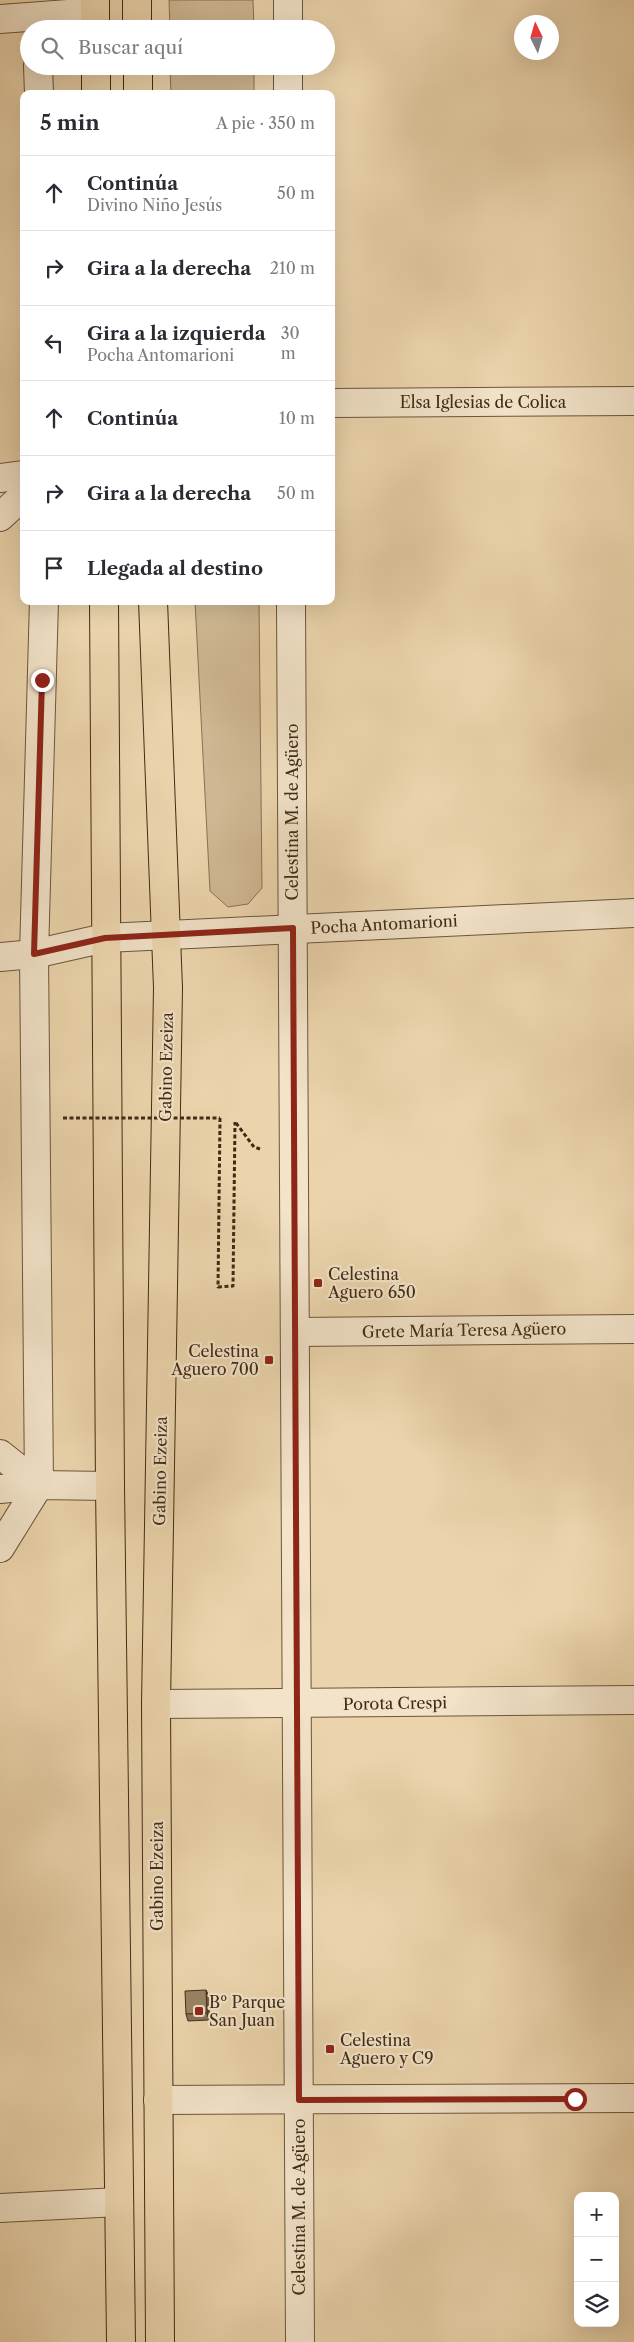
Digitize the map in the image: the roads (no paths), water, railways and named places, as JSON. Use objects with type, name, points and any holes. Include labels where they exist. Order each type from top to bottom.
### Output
[{"type":"main road","points":[[137,0],[137,20]]},
{"type":"main road","points":[[96,75],[96,90]]},
{"type":"main road","points":[[138,75],[138,90]]},
{"type":"main road","points":[[104,605],[110,1486],[119,2019],[121,2342]]},
{"type":"main road","name":"Gabino Ezeiza","points":[[152,605],[167,936],[156,1704],[160,2342]]},
{"type":"street","points":[[288,0],[288,20]]},
{"type":"street","points":[[0,19],[37,15],[95,14]]},
{"type":"street","points":[[38,75],[39,90]]},
{"type":"street","points":[[288,75],[288,90]]},
{"type":"street","name":"Elsa Iglesias de Colica","points":[[335,402],[634,401]]},
{"type":"street","points":[[0,478],[20,476]]},
{"type":"street","points":[[0,517],[20,499]]},
{"type":"street","points":[[0,1548],[39,1485],[34,954],[44,605]]},
{"type":"street","name":"Celestina M. de Agüero","points":[[291,605],[300,2342]]},
{"type":"street","name":"Pocha Antomarioni","points":[[0,957],[34,954],[105,938],[634,912]]},
{"type":"street","name":"Grete María Teresa Agüero","points":[[295,1332],[634,1328]]},
{"type":"street","points":[[0,1454],[39,1485]]},
{"type":"street","points":[[0,1489],[39,1485],[110,1486]]},
{"type":"street","name":"Porota Crespi","points":[[156,1704],[634,1700]]},
{"type":"street","points":[[158,2100],[634,2098]]},
{"type":"street","points":[[0,2208],[119,2202]]},
{"type":"place","name":"Celestina Aguero 650","points":[[318,1283]]},
{"type":"place","name":"Celestina Aguero 700","points":[[269,1360]]},
{"type":"place","name":"Bº Parque San Juan","points":[[199,2011]]},
{"type":"place","name":"Celestina Aguero y C9","points":[[330,2049]]}]
